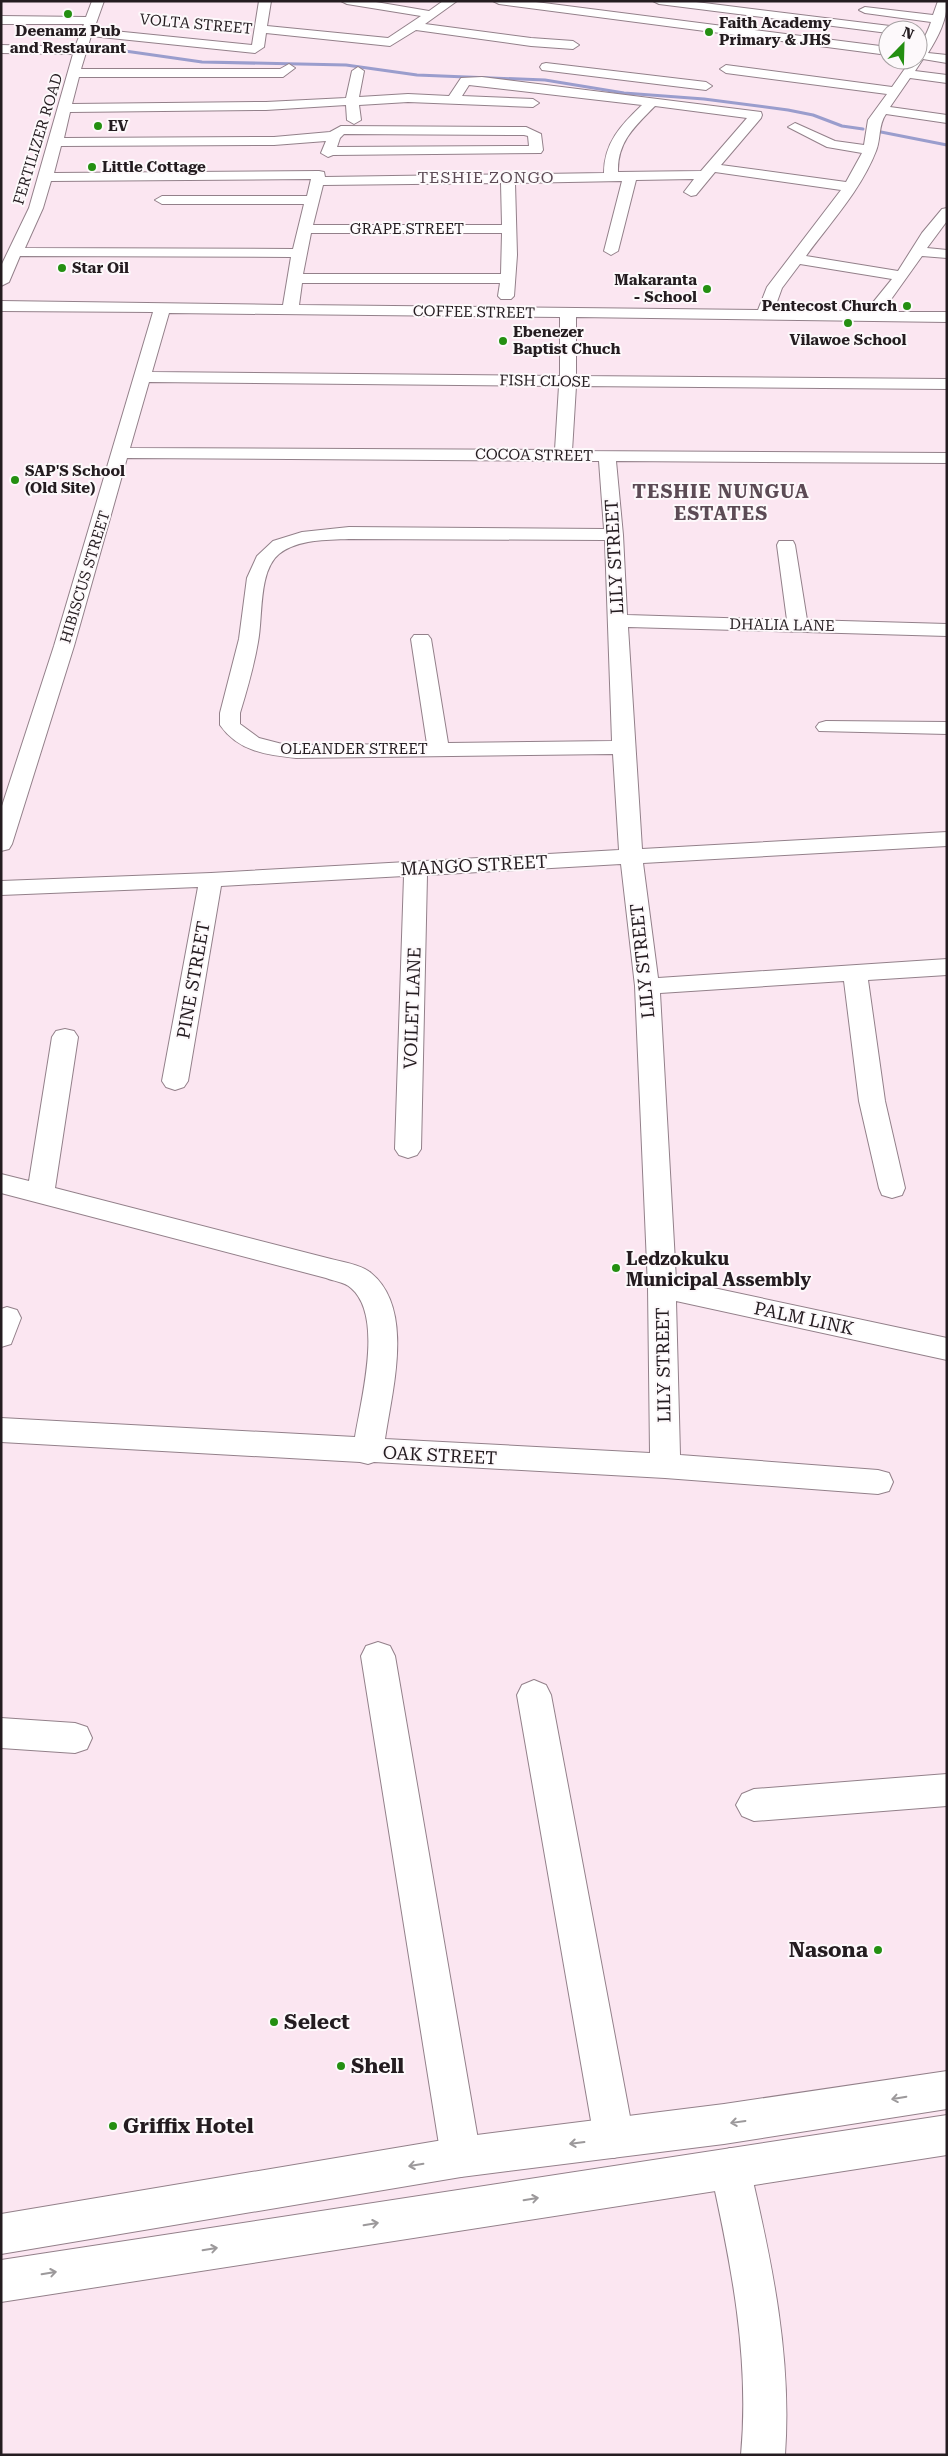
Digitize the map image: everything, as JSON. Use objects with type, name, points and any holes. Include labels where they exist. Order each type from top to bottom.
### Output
[{"type":"street","name":"FERTILIZER ROAD","points":[[1,282],[10,250],[36,208],[56,142],[78,101],[75,73],[80,51],[98,1]]},
{"type":"street","name":"VOLTA STREET","points":[[89,27],[258,48],[265,1]]},
{"type":"street","points":[[347,1],[429,14]]},
{"type":"street","points":[[261,28],[384,42],[392,41],[429,14],[451,1]]},
{"type":"street","points":[[499,1],[878,50]]},
{"type":"street","points":[[659,1],[878,28]]},
{"type":"street","points":[[744,1],[774,3]]},
{"type":"street","points":[[928,42],[933,35],[944,3]]},
{"type":"street","points":[[857,9],[938,19]]},
{"type":"street","points":[[594,26],[606,16]]},
{"type":"street","points":[[1,20],[89,27]]},
{"type":"street","points":[[415,26],[531,42],[577,41],[534,77]]},
{"type":"street","points":[[928,34],[947,37]]},
{"type":"street","points":[[748,46],[758,35]]},
{"type":"street","points":[[1,49],[80,51]]},
{"type":"street","points":[[453,100],[463,82],[469,81],[651,103],[705,87],[738,56]]},
{"type":"street","points":[[928,58],[947,59]]},
{"type":"street","points":[[546,67],[705,87],[895,91]]},
{"type":"street","points":[[75,73],[243,75],[283,73],[288,68]]},
{"type":"street","points":[[766,316],[769,298],[795,258],[850,187],[870,150],[874,123],[909,70]]},
{"type":"street","points":[[358,71],[352,102],[352,116],[358,130]]},
{"type":"street","points":[[94,73],[78,101],[266,106],[408,98],[533,103]]},
{"type":"street","points":[[906,74],[947,79]]},
{"type":"street","points":[[691,192],[756,115],[705,87]]},
{"type":"street","points":[[611,176],[611,160],[616,142],[622,132],[651,103]]},
{"type":"street","points":[[883,110],[947,119]]},
{"type":"street","points":[[795,127],[832,144],[870,150]]},
{"type":"street","points":[[290,310],[299,254],[318,178],[334,136],[341,130],[531,132],[534,134],[536,150],[329,151]]},
{"type":"street","points":[[56,142],[274,141],[334,136]]},
{"type":"street","points":[[46,177],[318,178],[430,181],[630,176],[708,171],[850,187]]},
{"type":"street","points":[[611,251],[617,221],[630,176]]},
{"type":"street","points":[[506,313],[510,254],[508,178]]},
{"type":"street","points":[[162,200],[312,200]]},
{"type":"street","points":[[870,317],[902,276],[947,212]]},
{"type":"street","name":"GRAPE STREET","points":[[305,229],[509,229]]},
{"type":"street","points":[[10,250],[299,254]]},
{"type":"street","points":[[918,251],[947,254]]},
{"type":"street","points":[[795,258],[902,276]]},
{"type":"street","points":[[296,278],[507,279]]},
{"type":"street","name":"COFFEE STREET","points":[[1,306],[947,317]]},
{"type":"street","name":"HIBISCUS STREET","points":[[1,844],[64,646],[122,453],[162,308]]},
{"type":"street","points":[[563,456],[568,381],[568,314]]},
{"type":"street","name":"FISH CLOSE","points":[[143,376],[947,384]]},
{"type":"street","name":"COCOA STREET","points":[[122,453],[947,458]]},
{"type":"street","name":"LILY STREET","points":[[607,456],[614,535],[622,747],[631,856],[647,986],[662,1287],[665,1466]]},
{"type":"street","name":"OLEANDER STREET","points":[[614,535],[349,533],[307,536],[283,544],[264,559],[256,581],[248,639],[230,714],[230,725],[242,739],[267,749],[296,752],[622,747]]},
{"type":"street","points":[[786,545],[798,625]]},
{"type":"street","name":"DHALIA LANE","points":[[618,621],[947,630]]},
{"type":"street","points":[[421,639],[438,749]]},
{"type":"street","points":[[826,727],[947,728]]},
{"type":"street","name":"MANGO STREET","points":[[1,888],[211,880],[947,839]]},
{"type":"street","name":"VOILET LANE","points":[[408,1149],[416,868]]},
{"type":"street","name":"PINE STREET","points":[[175,1081],[211,880]]},
{"type":"street","points":[[647,986],[947,967]]},
{"type":"street","points":[[855,973],[870,1088],[892,1188]]},
{"type":"street","points":[[41,1193],[65,1037]]},
{"type":"street","points":[[1,1183],[331,1269],[360,1279],[375,1296],[383,1322],[381,1366],[368,1452]]},
{"type":"street","name":"PALM LINK","points":[[662,1287],[947,1350]]},
{"type":"street","name":"OAK STREET","points":[[1,1430],[368,1452],[665,1466],[878,1482]]},
{"type":"street","points":[[378,1656],[461,2157]]},
{"type":"street","points":[[534,1695],[614,2138]]},
{"type":"street","points":[[1,1733],[75,1738]]},
{"type":"street","points":[[754,1805],[947,1790]]},
{"type":"street","points":[[1,2234],[461,2157],[864,2104],[947,2090]]},
{"type":"street","points":[[1,2281],[947,2135]]},
{"type":"street","points":[[730,2168],[743,2226],[765,2361],[766,2414],[763,2455]]},
{"type":"waterway","points":[[104,48],[202,62],[346,65],[417,75],[545,80],[624,93],[704,99],[788,110],[813,115],[842,126],[863,129]]},
{"type":"waterway","points":[[881,132],[947,145]]},
{"type":"place","name":"Deenamz Pub and Restaurant","points":[[68,14]]},
{"type":"place","name":"Faith Academy Primary & JHS","points":[[709,32]]},
{"type":"place","name":"EV","points":[[98,126]]},
{"type":"place","name":"Little Cottage","points":[[92,167]]},
{"type":"place","name":"Star Oil","points":[[62,268]]},
{"type":"place","name":"Makaranta - School","points":[[707,289]]},
{"type":"place","name":"Pentecost Church","points":[[907,306]]},
{"type":"place","name":"Vilawoe School","points":[[848,323]]},
{"type":"place","name":"Ebenezer Baptist Chuch","points":[[503,341]]},
{"type":"place","name":"SAP'S School (Old Site)","points":[[15,480]]},
{"type":"place","name":"Ledzokuku Municipal Assembly","points":[[616,1268]]},
{"type":"place","name":"Nasona","points":[[878,1950]]},
{"type":"place","name":"Select","points":[[274,2022]]},
{"type":"place","name":"Shell","points":[[341,2066]]},
{"type":"place","name":"Griffix Hotel","points":[[113,2126]]},
{"type":"district","name":"TESHIE ZONGO","points":[[486,177]]},
{"type":"district","name":"TESHIE NUNGUA ESTATES","points":[[721,502]]}]
